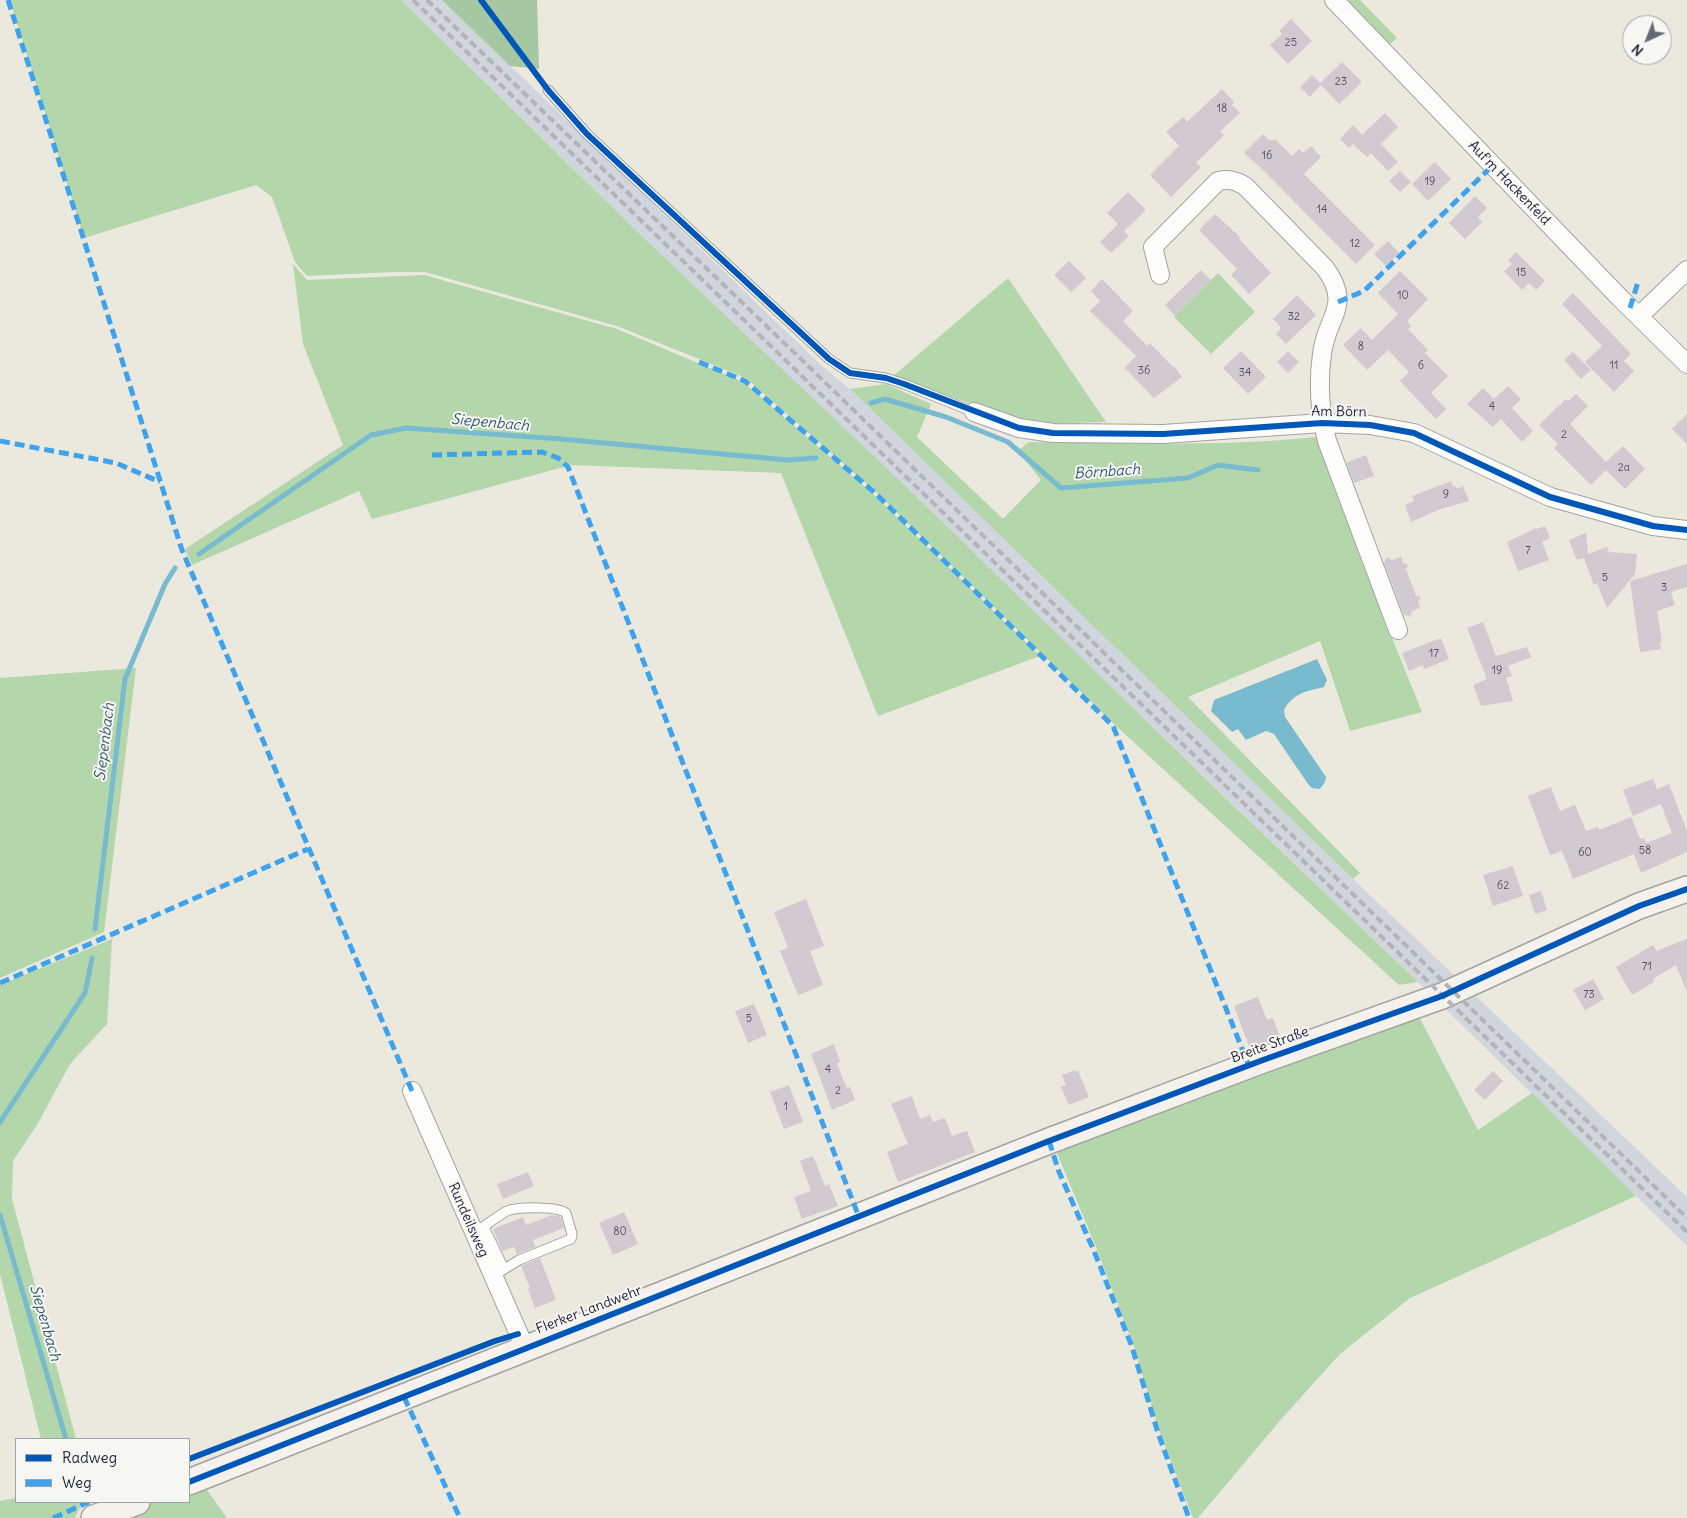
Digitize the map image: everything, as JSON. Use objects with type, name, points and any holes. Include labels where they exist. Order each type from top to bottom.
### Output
[{"type":"street","name":"Auf'm Hackenfeld","points":[[1334,0],[1518,192],[1687,364]]},
{"type":"street","name":"Am Börn","points":[[1160,275],[1153,247],[1218,181],[1226,179],[1235,180],[1245,186],[1326,268],[1334,279],[1338,290],[1338,302],[1322,350],[1320,372],[1322,423],[1327,441],[1398,630]]},
{"type":"street","points":[[1639,316],[1687,270]]},
{"type":"street","name":"Am Börn","points":[[974,412],[1019,428],[1053,433],[1163,434],[1322,423],[1370,425],[1414,433],[1550,497],[1653,526],[1687,530]]},
{"type":"street","name":"Breite Straße","points":[[859,1217],[1050,1141],[1248,1066],[1442,996],[1639,906],[1687,890]]},
{"type":"street","name":"Rundeilsweg","points":[[412,1091],[499,1273],[525,1348]]},
{"type":"street","name":"Flerker Landwehr","points":[[190,1482],[859,1217]]},
{"type":"street","points":[[94,1518],[134,1503]]},
{"type":"lane","points":[[548,90],[587,134],[829,359],[850,373],[886,378],[974,412]]},
{"type":"lane","points":[[479,1230],[509,1210],[543,1208],[566,1213],[572,1234],[571,1239],[519,1260],[499,1273]]},
{"type":"shaded area","points":[[401,0],[442,0],[821,365],[850,389],[1353,879],[1687,1197],[1687,1246],[1418,982],[630,225]]},
{"type":"green space","points":[[10,0],[401,0],[630,225],[902,483],[1418,982],[1399,985],[1115,725],[876,492],[746,378],[617,326],[425,272],[307,276],[295,262],[272,197],[256,185],[84,238]]},
{"type":"green space","points":[[442,0],[537,0],[539,69],[510,66]]},
{"type":"green space","points":[[1338,0],[1360,0],[1397,38],[1384,49]]},
{"type":"green space","points":[[293,264],[307,280],[425,275],[617,329],[743,382],[872,493],[1040,656],[878,716],[781,473],[571,465],[372,519],[359,491],[192,565],[185,549],[343,445],[303,344]]},
{"type":"green space","points":[[1218,273],[1255,312],[1211,354],[1174,317]]},
{"type":"green space","points":[[1008,278],[1106,422],[1032,424],[892,377]]},
{"type":"green space","points":[[886,384],[931,404],[917,437],[1003,519],[1041,480],[1018,451],[1029,442],[1208,443],[1316,437],[1377,601],[1422,712],[1350,731],[1320,641],[1188,697],[1360,873],[1353,879],[850,389]]},
{"type":"green space","points":[[136,668],[104,932],[0,978],[0,678]]},
{"type":"green space","points":[[112,939],[107,1024],[70,1064],[37,1125],[13,1161],[12,1199],[76,1438],[41,1438],[0,1274],[0,985]]},
{"type":"green space","points":[[1416,1011],[1478,1130],[1532,1093],[1636,1196],[1410,1298],[1340,1354],[1284,1416],[1198,1518],[1193,1518],[1160,1433],[1134,1347],[1098,1252],[1054,1146]]},
{"type":"green space","points":[[200,1480],[227,1518],[108,1518],[144,1503],[190,1503],[190,1485]]},
{"type":"green space","points":[[15,1498],[15,1503],[82,1503],[75,1518],[0,1518],[0,1501]]},
{"type":"water","points":[[1317,659],[1327,680],[1324,687],[1296,696],[1284,710],[1285,717],[1326,777],[1320,789],[1312,788],[1308,784],[1274,734],[1266,731],[1246,740],[1238,729],[1232,732],[1211,711],[1214,700]]},
{"type":"building","points":[[1291,19],[1312,41],[1288,64],[1270,45],[1282,34],[1279,31]]},
{"type":"building","points":[[1342,62],[1362,82],[1339,104],[1321,85],[1310,97],[1300,87],[1312,75],[1320,83]]},
{"type":"building","points":[[1222,89],[1234,102],[1232,105],[1240,113],[1220,131],[1224,135],[1196,163],[1201,167],[1171,197],[1150,175],[1179,146],[1166,132],[1183,117],[1187,122]]},
{"type":"building","points":[[1385,113],[1398,127],[1381,144],[1398,162],[1388,171],[1371,153],[1367,157],[1353,144],[1349,148],[1340,139],[1353,125],[1362,135]]},
{"type":"building","points":[[1263,134],[1269,140],[1276,140],[1292,156],[1299,149],[1303,153],[1311,146],[1321,157],[1304,174],[1375,245],[1356,264],[1244,153]]},
{"type":"building","points":[[1435,162],[1451,179],[1428,201],[1412,184]]},
{"type":"building","points":[[1400,171],[1411,182],[1400,192],[1389,181]]},
{"type":"building","points":[[1128,192],[1146,210],[1124,231],[1129,236],[1111,253],[1100,242],[1118,224],[1107,213]]},
{"type":"building","points":[[1475,196],[1487,208],[1478,217],[1482,222],[1465,239],[1449,223]]},
{"type":"building","points":[[1215,214],[1240,237],[1239,239],[1271,273],[1249,294],[1231,275],[1237,269],[1199,230]]},
{"type":"building","points":[[1388,241],[1399,253],[1386,266],[1374,254]]},
{"type":"building","points":[[1516,252],[1545,281],[1536,290],[1529,283],[1522,290],[1504,271],[1512,264],[1508,261]]},
{"type":"building","points":[[1069,261],[1086,278],[1071,292],[1054,275]]},
{"type":"building","points":[[1201,270],[1211,280],[1175,316],[1165,305]]},
{"type":"building","points":[[1400,271],[1428,299],[1407,321],[1411,326],[1408,329],[1428,350],[1425,353],[1448,376],[1431,393],[1446,409],[1436,419],[1400,381],[1409,372],[1388,350],[1367,370],[1343,345],[1361,328],[1372,340],[1398,314],[1378,293]]},
{"type":"building","points":[[1102,279],[1133,311],[1123,321],[1147,346],[1150,343],[1174,366],[1182,377],[1154,398],[1125,368],[1136,356],[1090,311],[1100,301],[1091,291]]},
{"type":"building","points":[[1573,293],[1631,354],[1624,361],[1634,371],[1614,392],[1585,362],[1602,346],[1562,304]]},
{"type":"building","points":[[1297,295],[1316,315],[1286,344],[1276,334],[1281,328],[1273,319]]},
{"type":"building","points":[[1241,351],[1266,377],[1248,394],[1223,368]]},
{"type":"building","points":[[1288,351],[1299,362],[1288,373],[1277,362]]},
{"type":"building","points":[[1573,352],[1591,370],[1581,379],[1564,360]]},
{"type":"building","points":[[1508,386],[1521,399],[1512,408],[1533,431],[1522,442],[1501,419],[1493,427],[1467,404],[1483,388],[1494,399]]},
{"type":"building","points":[[1576,394],[1588,406],[1570,424],[1606,462],[1623,446],[1645,469],[1625,489],[1606,470],[1591,485],[1554,448],[1558,444],[1539,425],[1566,399],[1568,401]]},
{"type":"building","points":[[1687,414],[1687,444],[1672,429]]},
{"type":"building","points":[[1366,455],[1374,476],[1354,483],[1346,463]]},
{"type":"building","points":[[1451,481],[1457,489],[1463,486],[1469,501],[1441,509],[1411,522],[1405,505],[1414,501],[1412,496]]},
{"type":"building","points":[[1545,526],[1550,538],[1542,542],[1549,560],[1518,571],[1507,542],[1536,528]]},
{"type":"building","points":[[1586,533],[1588,554],[1607,547],[1609,552],[1637,554],[1635,574],[1607,608],[1597,583],[1594,585],[1584,558],[1577,560],[1569,540]]},
{"type":"building","points":[[1387,557],[1392,560],[1401,557],[1403,563],[1408,565],[1406,569],[1416,596],[1421,597],[1418,602],[1420,608],[1412,611],[1410,617],[1403,614],[1384,563]]},
{"type":"building","points":[[1687,564],[1687,587],[1671,592],[1675,605],[1657,611],[1662,642],[1660,642],[1661,649],[1640,652],[1630,581]]},
{"type":"building","points":[[1483,622],[1496,656],[1527,647],[1531,657],[1508,666],[1512,676],[1506,678],[1513,701],[1481,706],[1473,685],[1487,679],[1467,628]]},
{"type":"building","points":[[1441,638],[1449,659],[1424,669],[1423,665],[1409,671],[1402,653]]},
{"type":"building","points":[[1653,779],[1657,789],[1669,784],[1687,831],[1687,852],[1641,873],[1634,854],[1573,879],[1562,851],[1550,855],[1528,796],[1551,787],[1560,811],[1575,805],[1586,831],[1598,827],[1599,830],[1631,817],[1640,839],[1644,838],[1646,843],[1672,833],[1661,804],[1633,816],[1623,790]]},
{"type":"building","points":[[1513,866],[1523,896],[1493,906],[1483,875]]},
{"type":"building","points":[[1541,891],[1547,910],[1535,914],[1529,895]]},
{"type":"building","points":[[806,899],[824,946],[810,951],[823,985],[798,995],[780,951],[788,948],[774,912]]},
{"type":"building","points":[[1687,939],[1687,992],[1676,965],[1653,979],[1654,982],[1632,995],[1616,967],[1653,945],[1656,951]]},
{"type":"building","points":[[1593,979],[1604,999],[1585,1010],[1573,990]]},
{"type":"building","points":[[1258,997],[1267,1020],[1273,1018],[1280,1037],[1250,1049],[1234,1006]]},
{"type":"building","points":[[754,1004],[767,1035],[748,1043],[735,1011]]},
{"type":"building","points":[[834,1044],[840,1062],[837,1063],[842,1077],[847,1088],[850,1087],[855,1100],[832,1110],[811,1054]]},
{"type":"building","points":[[1075,1070],[1075,1072],[1078,1071],[1089,1097],[1069,1105],[1061,1087],[1066,1085],[1062,1075]]},
{"type":"building","points":[[1493,1071],[1503,1081],[1485,1100],[1474,1090]]},
{"type":"building","points":[[789,1085],[803,1122],[784,1129],[770,1092]]},
{"type":"building","points":[[912,1096],[920,1119],[930,1115],[933,1122],[945,1118],[952,1136],[967,1131],[975,1152],[898,1182],[887,1152],[908,1144],[891,1104]]},
{"type":"building","points":[[813,1156],[825,1186],[829,1184],[838,1206],[802,1219],[794,1197],[811,1191],[800,1161]]},
{"type":"building","points":[[528,1172],[534,1186],[503,1199],[497,1184]]},
{"type":"building","points":[[624,1212],[638,1244],[613,1255],[599,1223]]},
{"type":"building","points":[[552,1215],[561,1217],[564,1228],[533,1240],[535,1247],[517,1254],[514,1247],[502,1251],[493,1229],[523,1217],[526,1225]]},
{"type":"building","points":[[540,1258],[556,1300],[535,1308],[528,1289],[530,1288],[521,1266]]},
{"type":"waterway","name":"Börnbach","points":[[871,403],[885,399],[946,417],[1008,442],[1061,488],[1188,478],[1218,465],[1258,470]]},
{"type":"waterway","name":"Siepenbach","points":[[199,554],[371,435],[406,428],[561,439],[787,460],[816,458]]},
{"type":"waterway","name":"Siepenbach","points":[[95,929],[125,679],[165,584],[175,568]]},
{"type":"waterway","name":"Siepenbach","points":[[0,1122],[85,993],[92,958]]},
{"type":"waterway","name":"Siepenbach","points":[[0,1215],[66,1438]]},
{"type":"railway","points":[[413,0],[1687,1232]]},
{"type":"railway","points":[[427,0],[804,362],[1687,1218]]},
{"type":"marked path","points":[[8,0],[182,550],[412,1091]]},
{"type":"marked path","points":[[1338,302],[1364,291],[1492,166]]},
{"type":"marked path","points":[[1630,308],[1638,282]]},
{"type":"marked path","points":[[699,362],[745,381],[875,493],[1113,726],[1249,1066]]},
{"type":"marked path","points":[[0,441],[116,463],[160,482]]},
{"type":"marked path","points":[[432,455],[542,452],[558,458],[568,467],[859,1217]]},
{"type":"marked path","points":[[0,983],[308,849]]},
{"type":"marked path","points":[[1049,1141],[1059,1172],[1094,1251],[1132,1347],[1158,1433],[1189,1518]]},
{"type":"marked path","points":[[404,1397],[460,1518]]},
{"type":"marked path","points":[[53,1518],[87,1503]]},
{"type":"cycle path","points":[[481,0],[548,90],[587,134],[829,359],[850,373],[886,378],[1019,428],[1053,433],[1163,434],[1322,423],[1370,425],[1414,433],[1550,497],[1653,526],[1687,530]]},
{"type":"cycle path","points":[[190,1482],[1049,1141],[1263,1060],[1442,996],[1639,906],[1687,889]]},
{"type":"cycle path","points":[[190,1459],[495,1341],[518,1334]]}]
